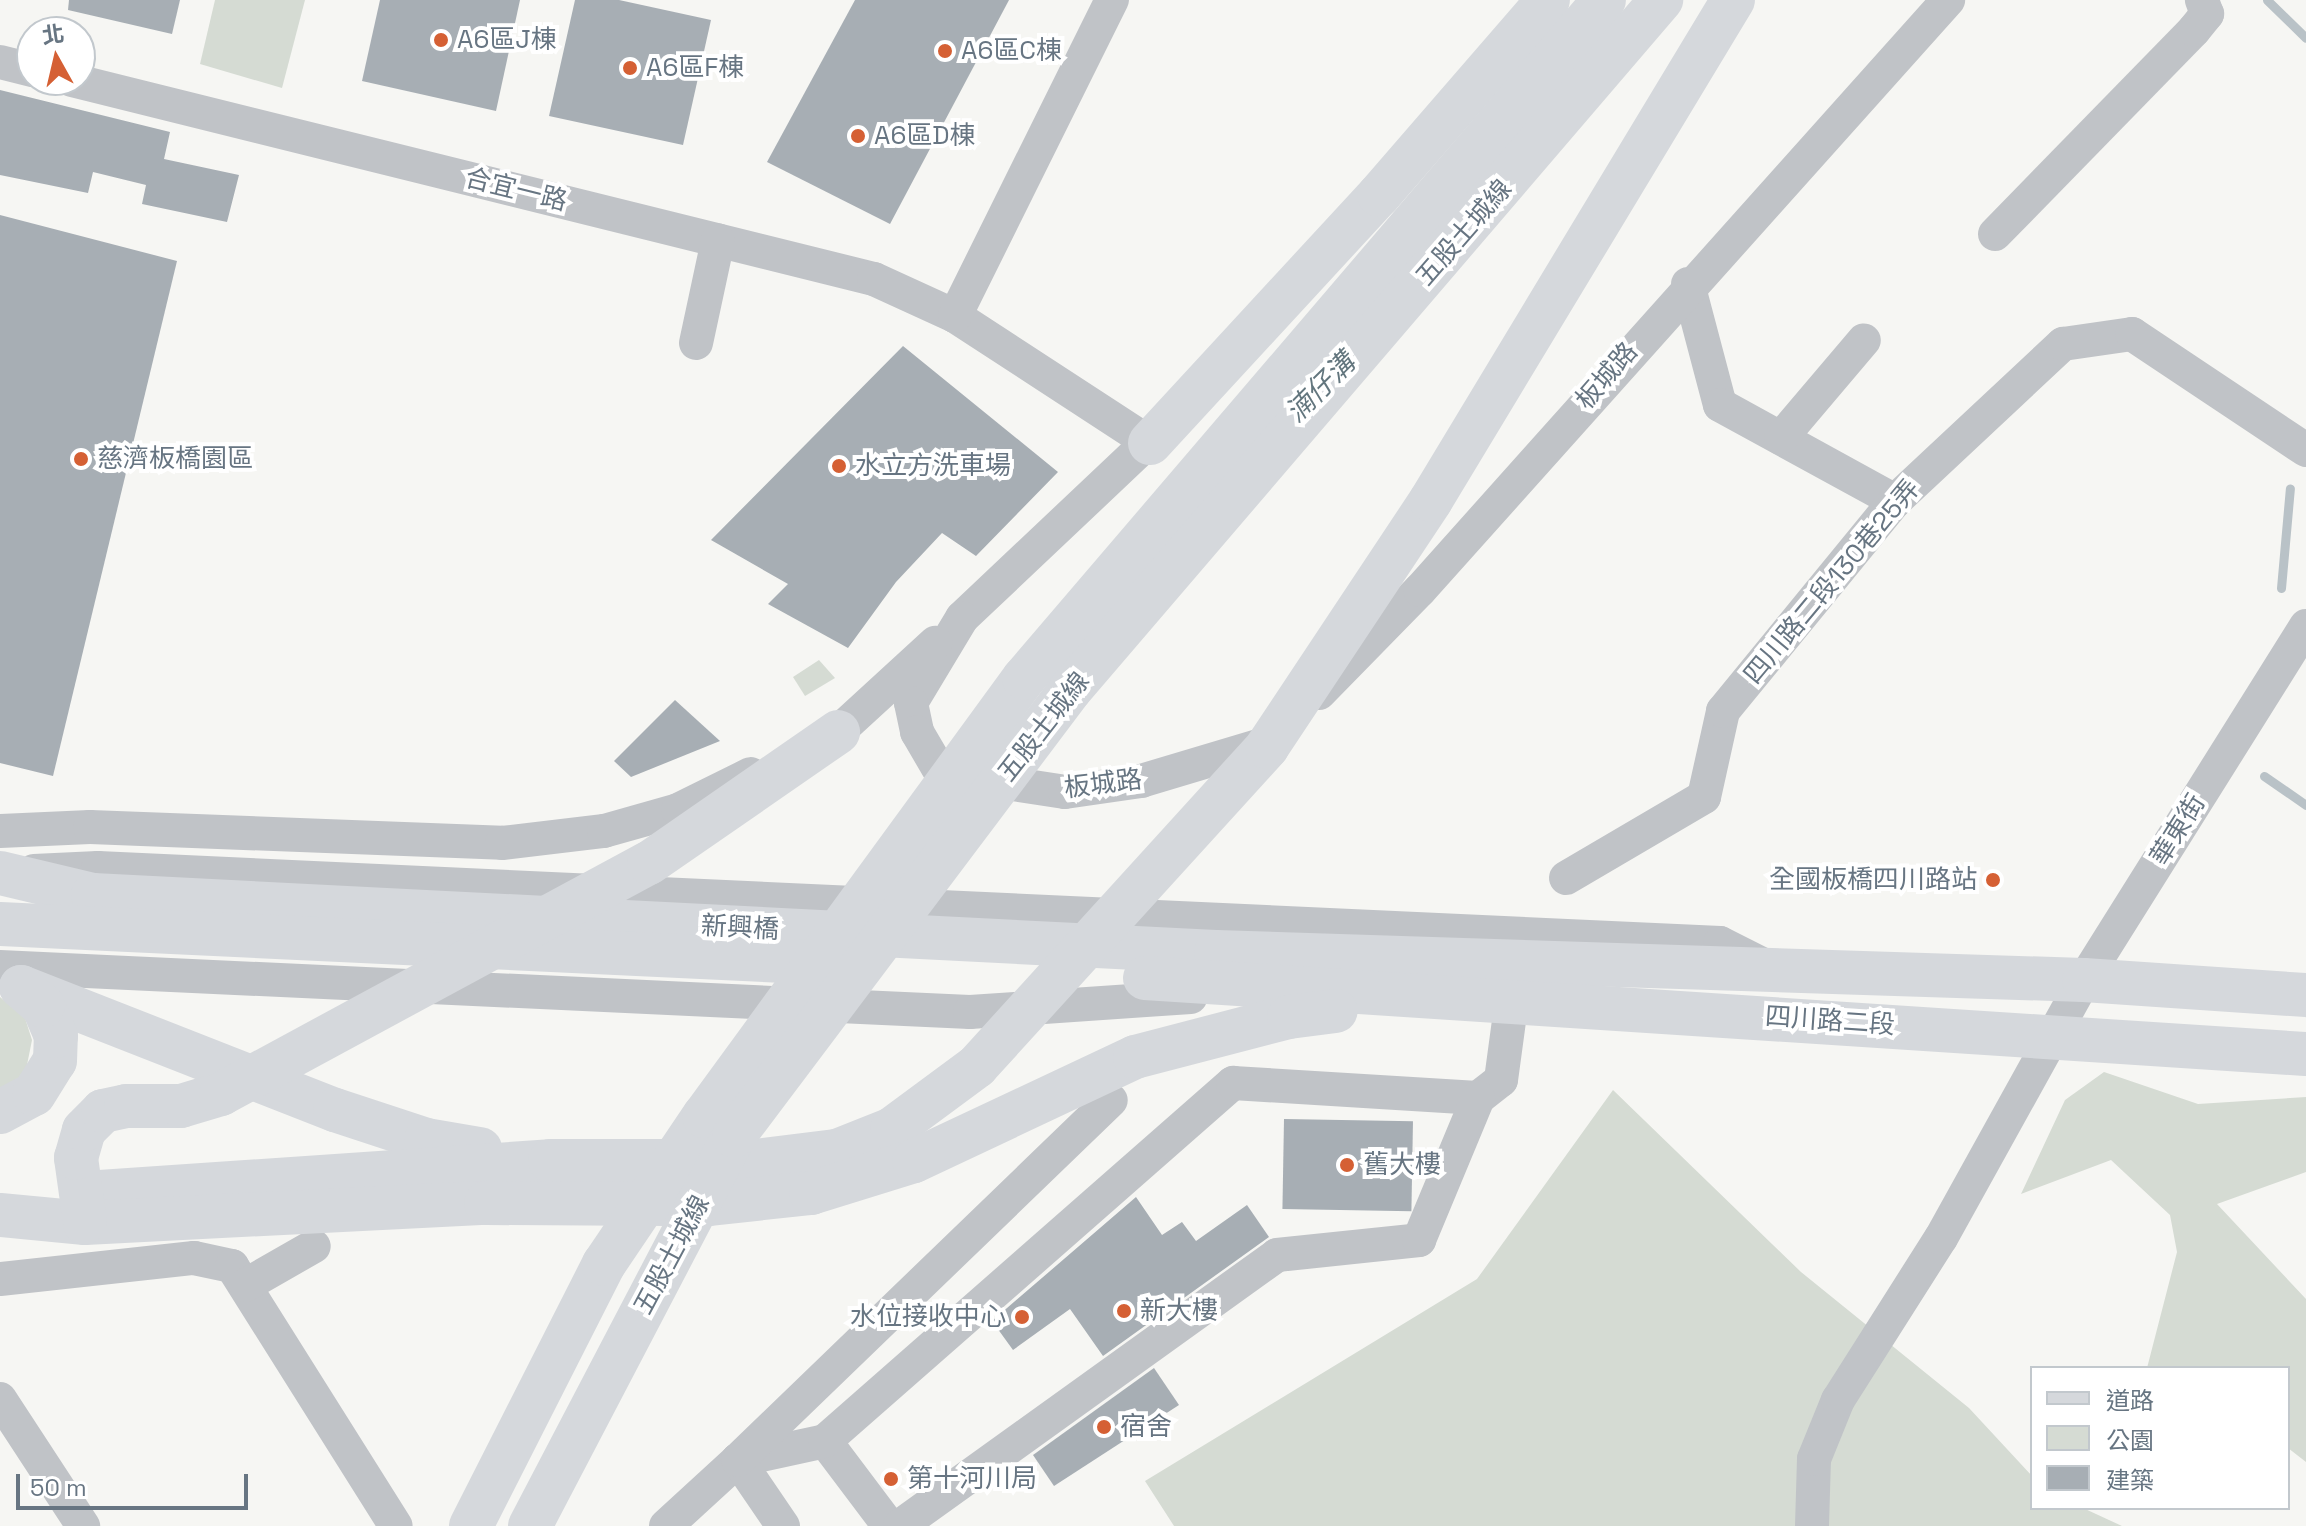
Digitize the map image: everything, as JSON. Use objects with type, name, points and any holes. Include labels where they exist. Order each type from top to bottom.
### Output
[{"type":"main road","points":[[1150,443],[1379,195],[1548,0]]},
{"type":"main road","name":"五股土城線","points":[[471,1526],[604,1264],[704,1116],[1024,678],[1604,0]]},
{"type":"main road","name":"五股土城線","points":[[530,1526],[734,1136],[1070,690],[1661,0]]},
{"type":"main road","points":[[0,1215],[550,1161],[755,1161],[837,1151],[892,1129],[977,1066],[1267,747],[1431,500],[1733,0]]},
{"type":"main road","points":[[83,1208],[80,1144],[84,1130],[103,1111],[126,1106],[181,1106],[221,1094],[649,863],[838,732]]},
{"type":"main road","name":"新興橋","points":[[0,873],[96,882],[1216,952],[1387,956]]},
{"type":"main road","name":"新興橋","points":[[0,924],[1167,979],[1354,995]]},
{"type":"main road","name":"四川路二段","points":[[1387,956],[1510,951],[1773,970],[2084,980],[2306,995]]},
{"type":"main road","name":"四川路二段","points":[[1354,995],[1434,998],[1510,951],[2051,1035],[2306,1054]]},
{"type":"main road","points":[[7,978],[232,1070],[426,1140],[550,1161]]},
{"type":"main road","points":[[0,1112],[34,1094],[55,1061],[56,1036],[43,1006],[7,978]]},
{"type":"main road","points":[[0,1201],[83,1208],[486,1203],[708,1204],[811,1193],[914,1161],[1135,1057],[1289,1017],[1434,998]]},
{"type":"street","points":[[955,316],[1112,0]]},
{"type":"street","name":"板城路","points":[[1529,0],[1311,262],[1150,443],[962,618],[911,703],[917,732],[941,773],[1065,792],[1141,781],[1267,747],[1420,590],[1688,284],[1948,0]]},
{"type":"street","points":[[1995,234],[2194,30],[2207,14],[2202,0]]},
{"type":"street","name":"合宜一路","points":[[96,86],[874,279],[955,316],[1150,443]]},
{"type":"street","points":[[696,343],[718,240]]},
{"type":"street","points":[[1688,284],[1720,405],[1895,501]]},
{"type":"street","name":"四川路二段130巷25弄","points":[[1566,878],[1704,797],[1723,711],[1895,501],[2063,344],[2132,334],[2306,450]]},
{"type":"street","points":[[1781,438],[1864,340]]},
{"type":"street","points":[[0,831],[90,827],[502,843],[590,833],[678,810],[838,732],[962,618]]},
{"type":"street","name":"華東街","points":[[1812,1526],[1814,1459],[1838,1400],[1941,1238],[2084,980],[2295,669],[2306,626]]},
{"type":"street","points":[[96,882],[1510,951],[1501,1080],[1478,1098],[1419,1240],[1277,1255],[900,1526]]},
{"type":"street","points":[[7,978],[970,1012],[1291,990]]},
{"type":"street","points":[[738,1460],[825,1441],[1233,1083],[1478,1098]]},
{"type":"street","points":[[666,1526],[1111,1100]]},
{"type":"street","points":[[246,1285],[314,1246]]},
{"type":"street","points":[[0,1279],[194,1258],[232,1266],[396,1526]]},
{"type":"street","points":[[0,1399],[83,1526]]},
{"type":"street","points":[[825,1441],[889,1526]]},
{"type":"street","points":[[738,1460],[783,1526]]},
{"type":"green space","points":[[215,0],[305,0],[282,88],[200,64]]},
{"type":"green space","points":[[819,660],[835,678],[805,696],[793,677]]},
{"type":"green space","points":[[0,997],[25,1018],[32,1040],[27,1065],[18,1079],[0,1089]]},
{"type":"green space","points":[[2104,1072],[2198,1104],[2306,1097],[2306,1172],[2217,1204],[2306,1299],[2306,1462],[2290,1450],[2290,1366],[2148,1366],[2177,1252],[2170,1215],[2111,1160],[2021,1194],[2065,1100]]},
{"type":"green space","points":[[1613,1090],[1801,1272],[1969,1408],[2030,1474],[2030,1510],[2087,1510],[2122,1526],[1174,1526],[1145,1481],[1477,1279]]},
{"type":"building","points":[[69,0],[180,0],[172,34],[68,10]]},
{"type":"building","name":"A6區J棟","points":[[380,0],[520,0],[496,111],[362,81]]},
{"type":"building","name":"A6區F棟","points":[[575,0],[619,0],[711,20],[683,145],[549,116]]},
{"type":"building","points":[[855,0],[1009,0],[890,224],[767,162]]},
{"type":"building","points":[[0,90],[170,132],[164,159],[239,175],[227,222],[142,204],[146,185],[93,172],[88,193],[0,175]]},
{"type":"building","points":[[0,215],[177,261],[53,776],[0,763]]},
{"type":"building","points":[[903,346],[1058,472],[976,556],[942,533],[896,582],[848,648],[768,604],[788,584],[711,540]]},
{"type":"building","points":[[675,700],[720,741],[631,777],[614,761]]},
{"type":"building","name":"舊大樓","points":[[1284,1119],[1413,1121],[1411,1211],[1282,1209]]},
{"type":"building","name":"新大樓","points":[[1136,1197],[1162,1235],[1182,1222],[1196,1241],[1247,1205],[1269,1237],[1103,1356],[1070,1309],[1013,1350],[992,1321]]},
{"type":"building","name":"宿舍","points":[[1154,1368],[1179,1405],[1054,1486],[1033,1455]]},
{"type":"waterway","points":[[2267,0],[2306,38]]},
{"type":"waterway","points":[[2281,588],[2290,488]]},
{"type":"waterway","points":[[2264,776],[2306,805]]},
{"type":"place","name":"A6區J棟","points":[[441,40]]},
{"type":"place","name":"A6區C棟","points":[[945,51]]},
{"type":"place","name":"A6區F棟","points":[[630,68]]},
{"type":"place","name":"A6區D棟","points":[[858,136]]},
{"type":"place","name":"慈濟板橋園區","points":[[81,459]]},
{"type":"place","name":"水立方洗車場","points":[[839,466]]},
{"type":"place","name":"全國板橋四川路站","points":[[1993,880]]},
{"type":"place","name":"舊大樓","points":[[1347,1165]]},
{"type":"place","name":"新大樓","points":[[1124,1311]]},
{"type":"place","name":"水位接收中心","points":[[1022,1317]]},
{"type":"place","name":"宿舍","points":[[1104,1427]]},
{"type":"place","name":"第十河川局","points":[[891,1479]]},
{"type":"water label","name":"湳仔溝","points":[[1320,387]]}]
